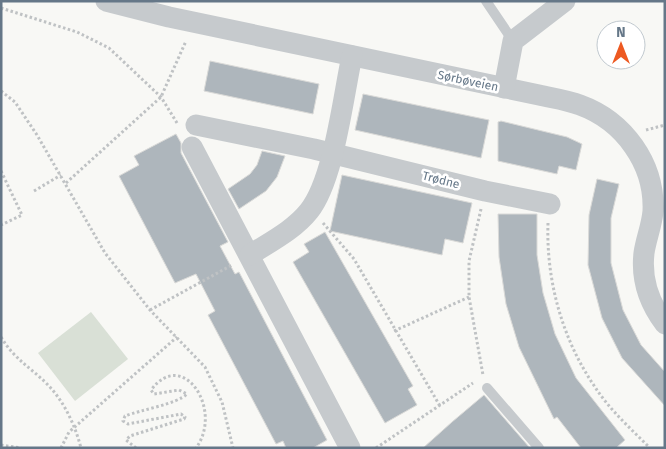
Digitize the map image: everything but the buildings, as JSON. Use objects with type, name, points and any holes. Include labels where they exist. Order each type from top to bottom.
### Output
[{"type":"street","name":"Sørbøveien","points":[[106,1],[168,17],[580,105],[604,117],[626,136],[640,155],[650,177],[653,213],[644,254],[646,290],[655,311],[665,324]]},
{"type":"street","points":[[504,88],[513,41],[565,1]]},
{"type":"street","points":[[250,255],[294,227],[308,212],[324,184],[352,56]]},
{"type":"street","name":"Trødne","points":[[196,124],[485,191],[550,204]]},
{"type":"street","points":[[192,147],[350,448]]},
{"type":"lane","points":[[486,1],[513,41]]},
{"type":"lane","points":[[487,388],[539,448]]},
{"type":"path","points":[[1,8],[77,32],[109,48],[160,97]]},
{"type":"path","points":[[66,182],[160,97],[188,37]]},
{"type":"path","points":[[1,92],[15,102],[66,182],[105,253],[150,310],[205,367],[222,402],[233,448]]},
{"type":"path","points":[[642,131],[665,125]]},
{"type":"path","points":[[1,171],[22,215],[1,225]]},
{"type":"path","points":[[34,191],[61,175]]},
{"type":"path","points":[[485,191],[469,261],[469,297],[487,388]]},
{"type":"path","points":[[550,204],[547,244],[549,267],[569,340],[596,388],[649,447]]},
{"type":"path","points":[[308,212],[323,223],[354,259],[394,331],[440,406]]},
{"type":"path","points":[[150,310],[250,255]]},
{"type":"path","points":[[394,331],[469,297]]},
{"type":"path","points":[[1,337],[12,354],[47,384],[76,426],[81,448]]},
{"type":"path","points":[[61,448],[69,432],[177,337]]},
{"type":"path","points":[[376,448],[483,375]]},
{"type":"path","points":[[136,448],[126,440],[130,436],[184,419],[185,417],[181,414],[128,424],[123,421],[125,416],[181,400],[186,394],[179,390],[154,394],[151,390],[155,384],[178,377],[189,380],[198,388],[203,401],[204,424],[201,440],[196,448]]},
{"type":"path","points":[[1,445],[21,448]]},
{"type":"shaded area","points":[[91,312],[128,359],[75,401],[38,353]]}]
